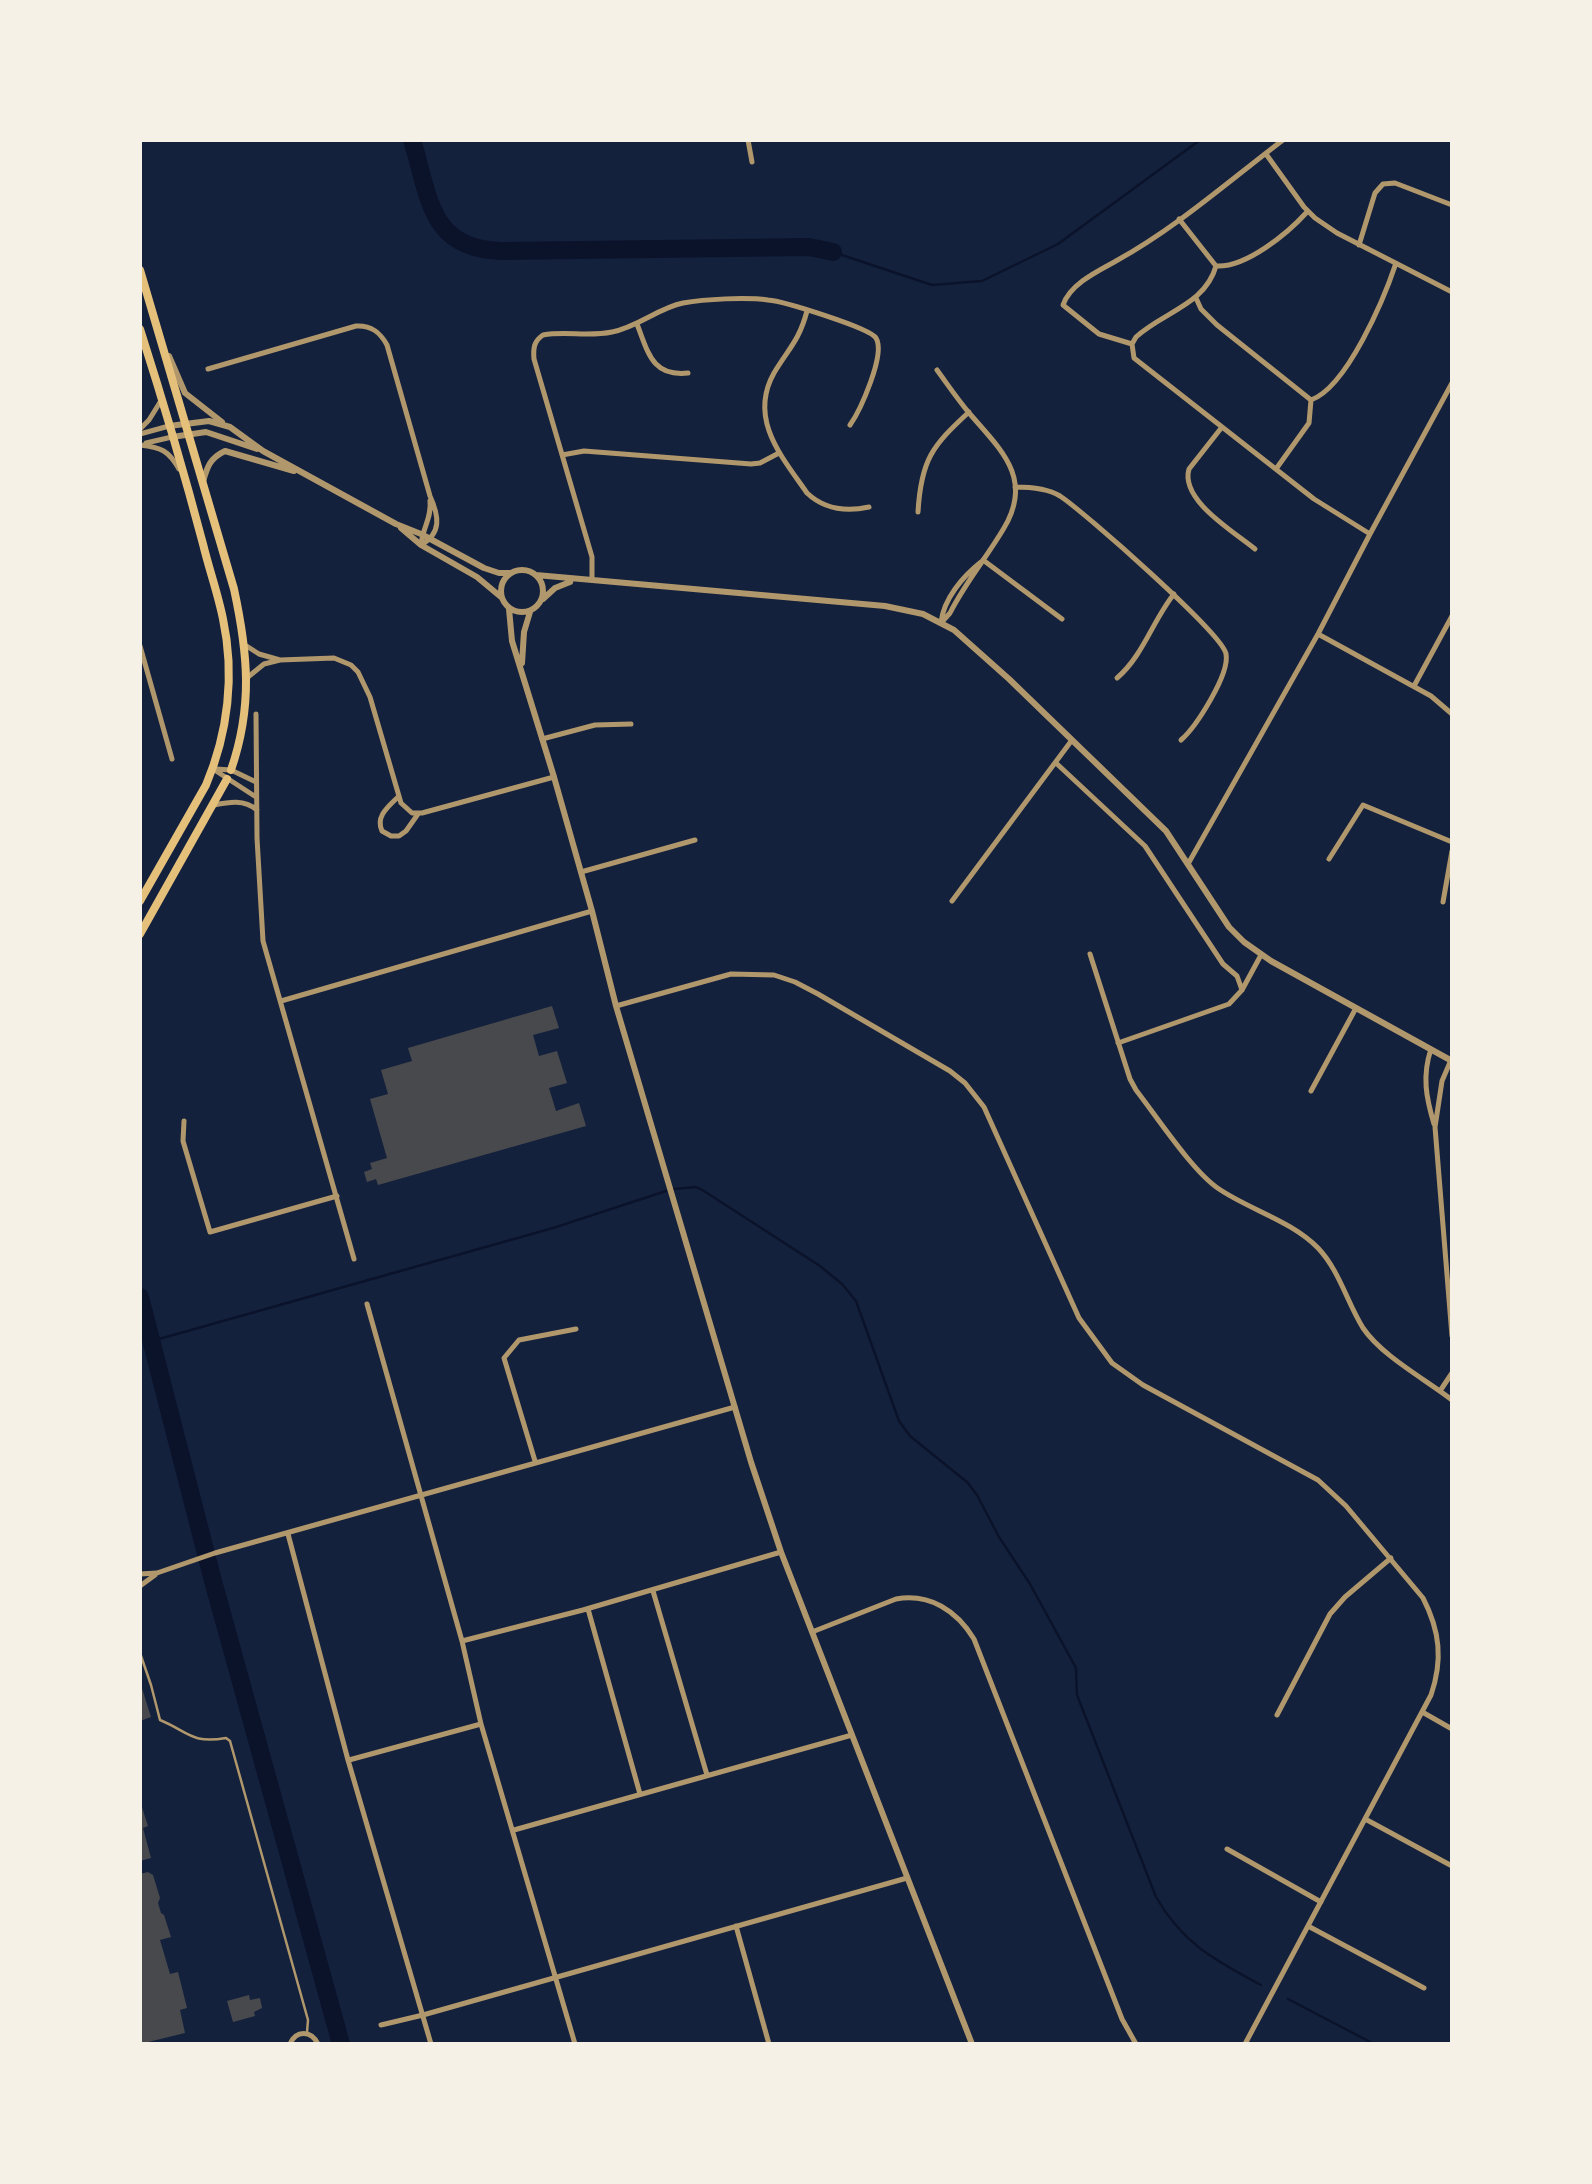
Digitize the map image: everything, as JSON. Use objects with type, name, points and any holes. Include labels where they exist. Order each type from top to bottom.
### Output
[{"type":"main road","points":[[140,270],[234,589],[248,676],[242,732],[229,774],[140,934]]},
{"type":"main road","points":[[140,329],[188,485],[227,640],[226,715],[213,769],[140,900]]},
{"type":"street","points":[[748,140],[752,162]]},
{"type":"street","points":[[1132,344],[1099,334],[1063,301],[1098,270],[1179,219],[1283,140]]},
{"type":"street","points":[[1265,154],[1308,212],[1337,233],[1452,292]]},
{"type":"street","points":[[1359,245],[1375,193],[1383,184],[1395,182],[1452,204]]},
{"type":"street","points":[[1216,266],[1258,252],[1308,212]]},
{"type":"street","points":[[1179,219],[1216,266]]},
{"type":"street","points":[[1311,400],[1330,388],[1356,349],[1382,304],[1396,263]]},
{"type":"street","points":[[1216,266],[1208,285],[1196,298],[1142,332],[1132,344],[1134,358],[1325,508],[1370,534]]},
{"type":"street","points":[[1196,298],[1217,325],[1311,400]]},
{"type":"street","points":[[592,582],[592,556],[534,358],[537,339],[552,334],[614,332],[671,306],[696,301],[763,299],[807,311],[864,330],[879,344],[862,404],[850,425]]},
{"type":"street","points":[[807,311],[800,334],[773,375],[765,397],[769,436],[814,500],[830,508],[868,507]]},
{"type":"street","points":[[155,322],[185,393],[230,427],[309,476],[488,570],[524,570],[592,582],[885,606],[923,614],[969,642],[1166,831],[1244,942],[1452,1060],[1442,1081],[1435,1127],[1452,1336]]},
{"type":"street","points":[[637,324],[656,364],[672,374],[688,373]]},
{"type":"street","points":[[208,369],[356,326],[370,327],[380,334],[387,345],[438,518],[430,540],[421,545]]},
{"type":"street","points":[[938,370],[1006,455],[1015,487],[1010,519],[983,560],[950,598],[940,623]]},
{"type":"street","points":[[1188,864],[1318,634],[1452,384]]},
{"type":"street","points":[[140,431],[162,398]]},
{"type":"street","points":[[1276,469],[1305,431],[1311,400]]},
{"type":"street","points":[[918,512],[929,456],[940,438],[969,412]]},
{"type":"street","points":[[140,431],[209,420],[230,427]]},
{"type":"street","points":[[1222,427],[1189,469],[1189,490],[1206,509],[1255,548]]},
{"type":"street","points":[[140,444],[187,433],[214,433],[242,446],[263,450]]},
{"type":"street","points":[[140,444],[156,446],[172,456],[188,485]]},
{"type":"street","points":[[562,455],[584,450],[751,464],[779,453]]},
{"type":"street","points":[[203,484],[208,464],[225,451],[309,476]]},
{"type":"street","points":[[1015,487],[1036,488],[1062,498],[1174,594],[1224,646],[1227,662],[1221,678],[1194,728],[1181,740]]},
{"type":"street","points":[[421,545],[430,516],[430,496]]},
{"type":"street","points":[[396,524],[421,545],[475,575],[501,596],[510,609],[531,611]]},
{"type":"street","points":[[983,560],[1062,619]]},
{"type":"street","points":[[501,596],[502,583],[511,573]]},
{"type":"street","points":[[536,575],[543,587],[542,601]]},
{"type":"street","points":[[522,670],[522,644],[531,611],[560,585],[592,582]]},
{"type":"street","points":[[1117,678],[1128,668],[1174,594]]},
{"type":"street","points":[[510,609],[512,641],[582,872],[616,1006],[781,1552],[972,2044]]},
{"type":"street","points":[[1414,686],[1452,616]]},
{"type":"street","points":[[1318,634],[1431,696],[1452,714]]},
{"type":"street","points":[[246,645],[280,660]]},
{"type":"street","points":[[140,646],[172,759]]},
{"type":"street","points":[[248,676],[264,664],[280,660],[334,658],[351,665],[370,698],[399,796],[406,808],[418,814]]},
{"type":"street","points":[[256,714],[263,942],[354,1259]]},
{"type":"street","points":[[542,739],[595,726],[631,724]]},
{"type":"street","points":[[952,901],[1072,740]]},
{"type":"street","points":[[1056,763],[1145,846],[1223,964],[1237,976],[1242,990]]},
{"type":"street","points":[[213,769],[256,782]]},
{"type":"street","points":[[229,774],[256,797]]},
{"type":"street","points":[[399,796],[379,821],[382,831],[391,836],[406,831],[418,814],[554,776]]},
{"type":"street","points":[[214,805],[240,802],[256,810]]},
{"type":"street","points":[[1329,858],[1363,805],[1452,842]]},
{"type":"street","points":[[582,872],[695,840]]},
{"type":"street","points":[[1443,902],[1452,851]]},
{"type":"street","points":[[281,1001],[592,911]]},
{"type":"street","points":[[1090,954],[1136,1090],[1200,1172],[1218,1189],[1304,1237],[1318,1249],[1331,1265],[1365,1330],[1452,1400]]},
{"type":"street","points":[[1117,1043],[1219,1009],[1236,999],[1261,955]]},
{"type":"street","points":[[616,1006],[731,974],[774,976],[818,994],[950,1071],[984,1108],[1079,1318],[1112,1362],[1142,1385],[1318,1480],[1346,1506],[1423,1598],[1437,1631],[1440,1664],[1431,1695],[1246,2044]]},
{"type":"street","points":[[1311,1091],[1356,1008]]},
{"type":"street","points":[[1432,1050],[1424,1075],[1435,1127]]},
{"type":"street","points":[[184,1121],[183,1141],[210,1232],[337,1196]]},
{"type":"street","points":[[1442,1229],[1452,1232]]},
{"type":"street","points":[[367,1304],[462,1641],[481,1724],[575,2044]]},
{"type":"street","points":[[535,1462],[504,1358],[519,1340],[576,1329]]},
{"type":"street","points":[[1440,1391],[1452,1373]]},
{"type":"street","points":[[140,1574],[157,1573],[215,1553],[735,1407]]},
{"type":"street","points":[[288,1534],[348,1760],[431,2044]]},
{"type":"street","points":[[462,1641],[588,1609],[781,1552]]},
{"type":"street","points":[[1278,1715],[1330,1614],[1392,1558]]},
{"type":"street","points":[[140,1586],[157,1573]]},
{"type":"street","points":[[652,1590],[706,1776]]},
{"type":"street","points":[[812,1632],[907,1597],[932,1601],[967,1627],[1122,2019],[1136,2044]]},
{"type":"street","points":[[588,1609],[640,1794]]},
{"type":"street","points":[[1423,1712],[1452,1729]]},
{"type":"street","points":[[348,1760],[481,1724]]},
{"type":"street","points":[[513,1831],[852,1735]]},
{"type":"street","points":[[1366,1820],[1452,1866]]},
{"type":"street","points":[[1226,1849],[1320,1902]]},
{"type":"street","points":[[381,2024],[907,1878]]},
{"type":"street","points":[[736,1926],[769,2044]]},
{"type":"street","points":[[1308,1926],[1424,1988]]},
{"type":"street","points":[[281,2044],[290,2044],[294,2036],[307,2033],[318,2044]]},
{"type":"lane","points":[[140,1653],[160,1720],[198,1739],[230,1739],[308,2020],[307,2033]]},
{"type":"building","points":[[552,1006],[559,1028],[533,1035],[539,1056],[557,1051],[567,1083],[549,1088],[556,1111],[579,1103],[586,1126],[378,1185],[376,1179],[367,1182],[364,1172],[372,1169],[370,1163],[387,1158],[370,1099],[388,1094],[381,1070],[412,1061],[408,1048]]},
{"type":"building","points":[[140,1682],[151,1717],[140,1721]]},
{"type":"building","points":[[140,1801],[148,1826],[143,1828],[151,1858],[140,1861]]},
{"type":"building","points":[[140,1874],[153,1875],[158,1903],[171,1937],[160,1940],[170,1974],[178,1972],[187,2008],[180,2010],[185,2033],[140,2044]]},
{"type":"building","points":[[249,1995],[250,2000],[260,1998],[262,2008],[254,2012],[255,2016],[233,2022],[227,2001]]},
{"type":"waterway","points":[[412,140],[436,216],[460,241],[478,248],[502,251],[809,247],[833,252]]},
{"type":"waterway","points":[[833,252],[932,285],[982,281],[1058,244],[1200,140]]},
{"type":"waterway","points":[[674,1189],[696,1187],[704,1191],[820,1266],[856,1301],[899,1421],[910,1436],[967,1482],[977,1495],[1076,1668],[1077,1695],[1156,1897],[1189,1939],[1261,1985]]},
{"type":"waterway","points":[[152,1341],[553,1228],[666,1191]]},
{"type":"waterway","points":[[140,1297],[213,1581],[341,2044]]},
{"type":"waterway","points":[[1288,1999],[1374,2044]]}]
